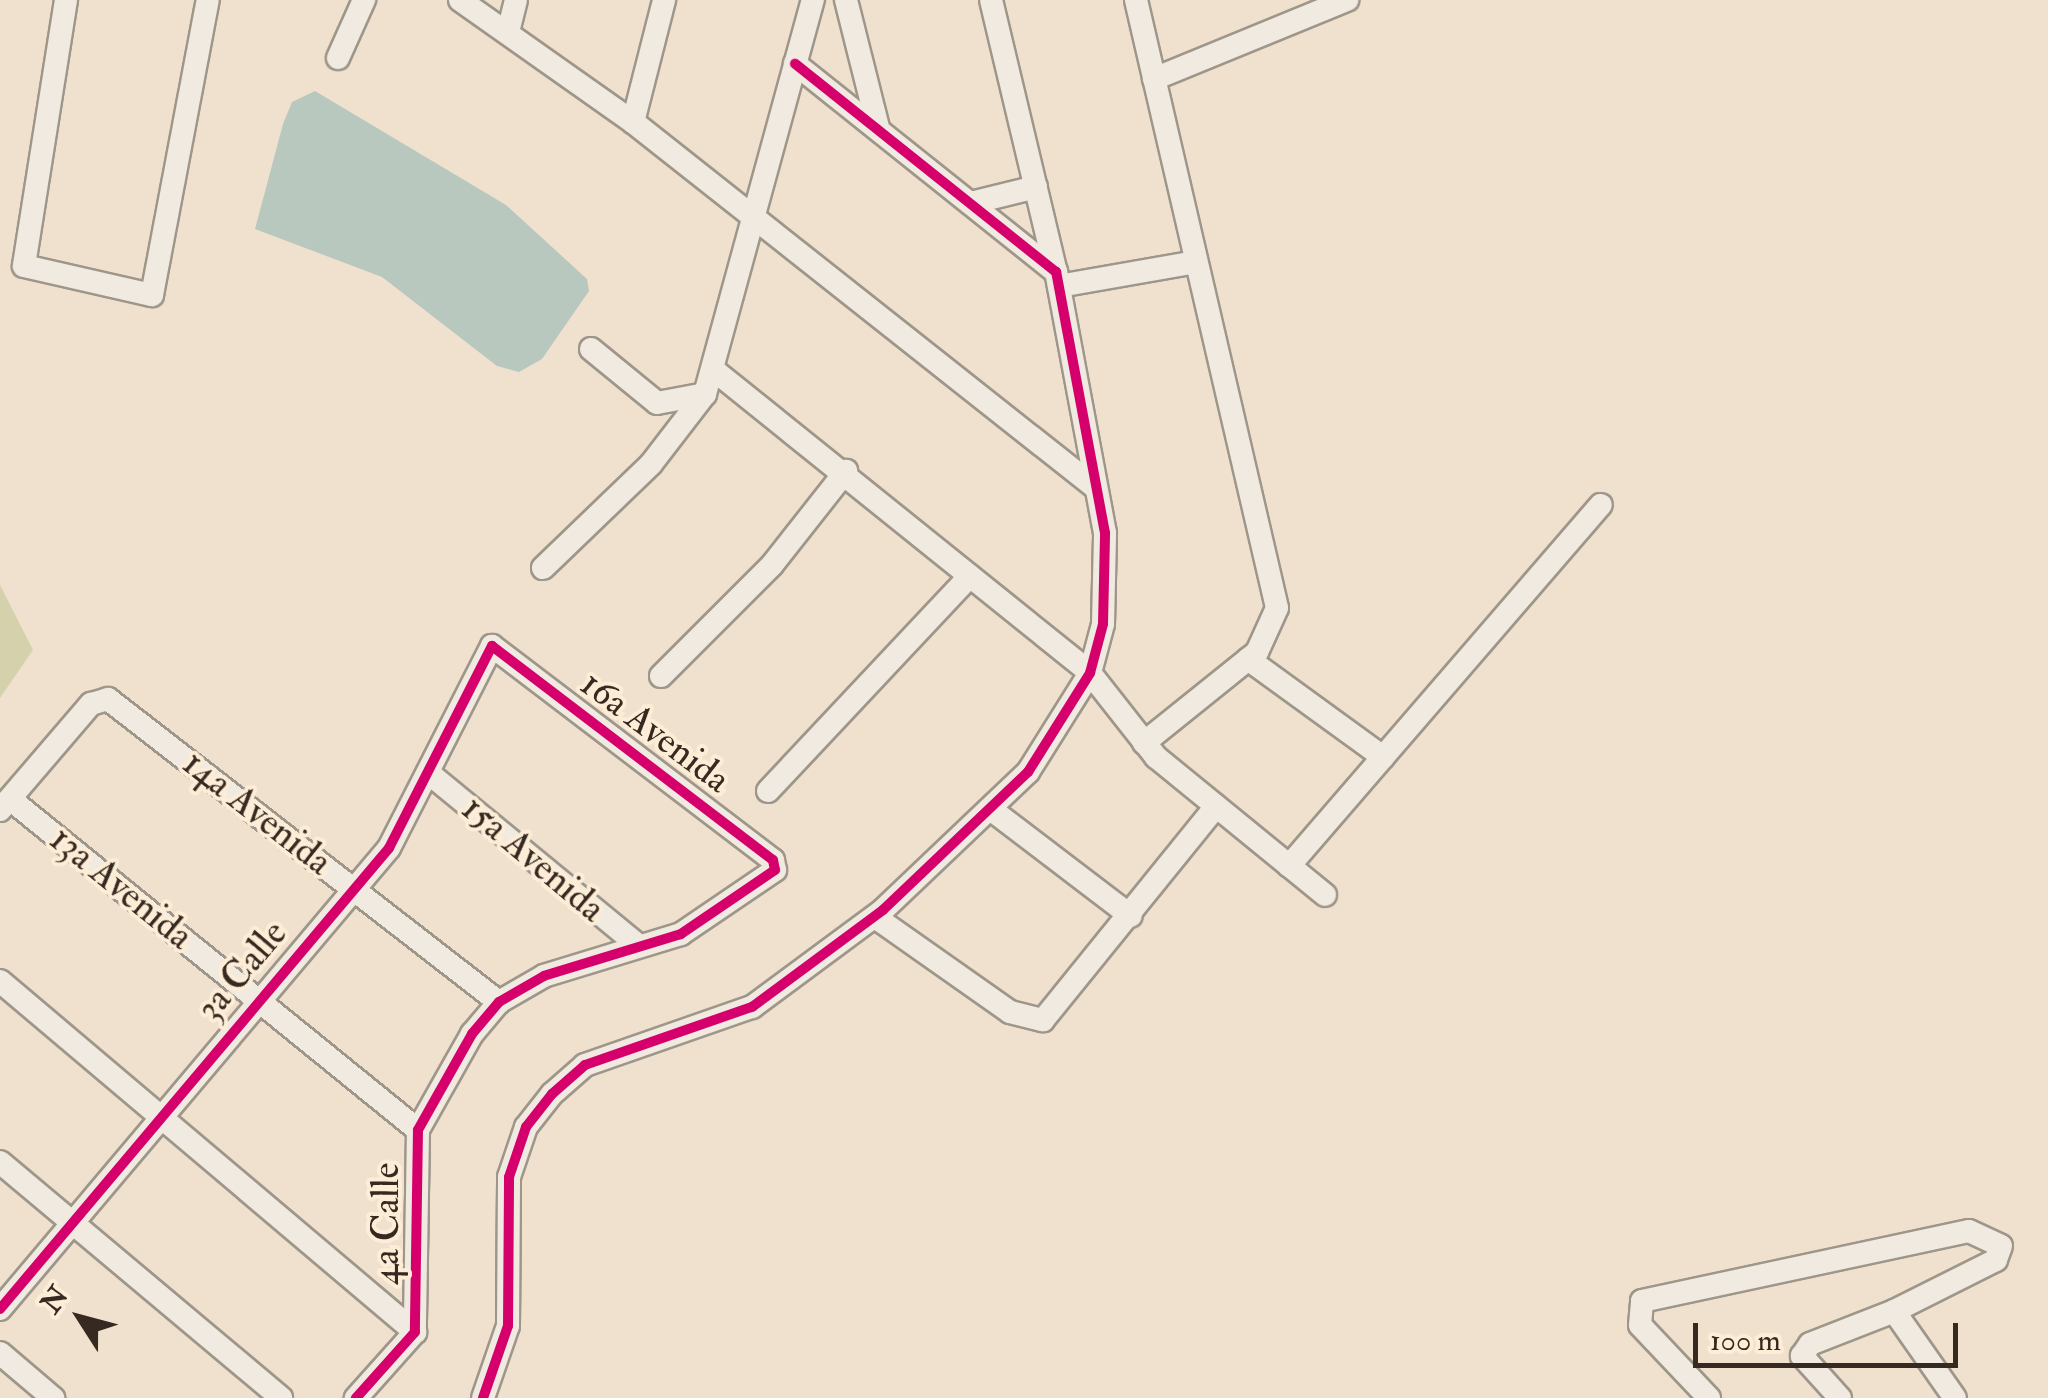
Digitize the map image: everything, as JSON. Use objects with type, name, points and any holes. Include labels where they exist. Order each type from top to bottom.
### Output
[{"type":"street","points":[[66,0],[24,266],[152,295],[208,0]]},
{"type":"street","points":[[338,58],[364,0]]},
{"type":"street","points":[[460,0],[509,28],[633,122],[1096,488]]},
{"type":"street","points":[[509,28],[516,0]]},
{"type":"street","points":[[633,122],[664,0]]},
{"type":"street","points":[[543,568],[652,464],[705,394],[715,371],[813,0]]},
{"type":"street","points":[[846,0],[878,128]]},
{"type":"street","points":[[490,1396],[508,1326],[508,1178],[526,1127],[552,1094],[585,1064],[752,1007],[875,916],[993,811],[1090,673],[1104,590],[1096,488],[1058,279],[992,0]]},
{"type":"street","points":[[1136,0],[1277,608],[1275,626],[1248,659],[1144,743]]},
{"type":"street","points":[[1154,79],[1347,0]]},
{"type":"street","points":[[795,64],[970,202],[1058,279],[1196,262]]},
{"type":"street","points":[[970,202],[1036,187]]},
{"type":"street","points":[[591,348],[658,403],[705,394]]},
{"type":"street","points":[[715,371],[846,471],[1090,673],[1144,743],[1325,895]]},
{"type":"street","points":[[661,676],[772,565],[846,471]]},
{"type":"street","points":[[1289,866],[1600,505]]},
{"type":"street","points":[[768,790],[970,576]]},
{"type":"street","name":"3a Calle","points":[[0,1309],[351,887],[389,848],[432,775],[492,646]]},
{"type":"street","name":"16a Avenida","points":[[492,646],[773,860],[774,870]]},
{"type":"street","points":[[1248,659],[1384,757]]},
{"type":"street","name":"14a Avenida","points":[[5,804],[92,704],[108,699],[499,1002]]},
{"type":"street","name":"15a Avenida","points":[[432,775],[634,942]]},
{"type":"street","name":"13a Avenida","points":[[5,804],[258,999],[418,1130]]},
{"type":"street","points":[[875,916],[1010,1012],[1043,1020],[1216,806]]},
{"type":"street","points":[[993,811],[1130,916]]},
{"type":"street","name":"4a Calle","points":[[356,1398],[415,1332],[418,1130],[437,1084],[499,1002],[634,942],[682,934],[774,870]]},
{"type":"street","points":[[0,981],[375,1293],[415,1332]]},
{"type":"street","points":[[0,1162],[281,1398]]},
{"type":"street","points":[[1710,1398],[1640,1325],[1642,1300],[1969,1231],[2000,1246],[1996,1260],[1894,1311],[1810,1344],[1802,1356],[1840,1398]]},
{"type":"street","points":[[375,1293],[418,1302]]},
{"type":"street","points":[[1894,1311],[1955,1398]]},
{"type":"street","points":[[0,1354],[53,1398]]},
{"type":"shaded area","points":[[315,91],[506,205],[587,279],[589,291],[542,359],[519,372],[497,366],[382,277],[255,229],[292,102]]},
{"type":"shaded area","points":[[0,585],[33,650],[0,698]]},
{"type":"cycle path","points":[[483,1398],[508,1326],[509,1177],[526,1127],[552,1094],[585,1065],[752,1007],[883,910],[1028,772],[1090,673],[1103,624],[1105,533],[1056,272],[795,64]]},
{"type":"cycle path","points":[[0,1309],[389,848],[492,646],[773,860],[775,870],[681,934],[544,976],[499,1002],[472,1034],[418,1130],[415,1332],[356,1398]]}]
